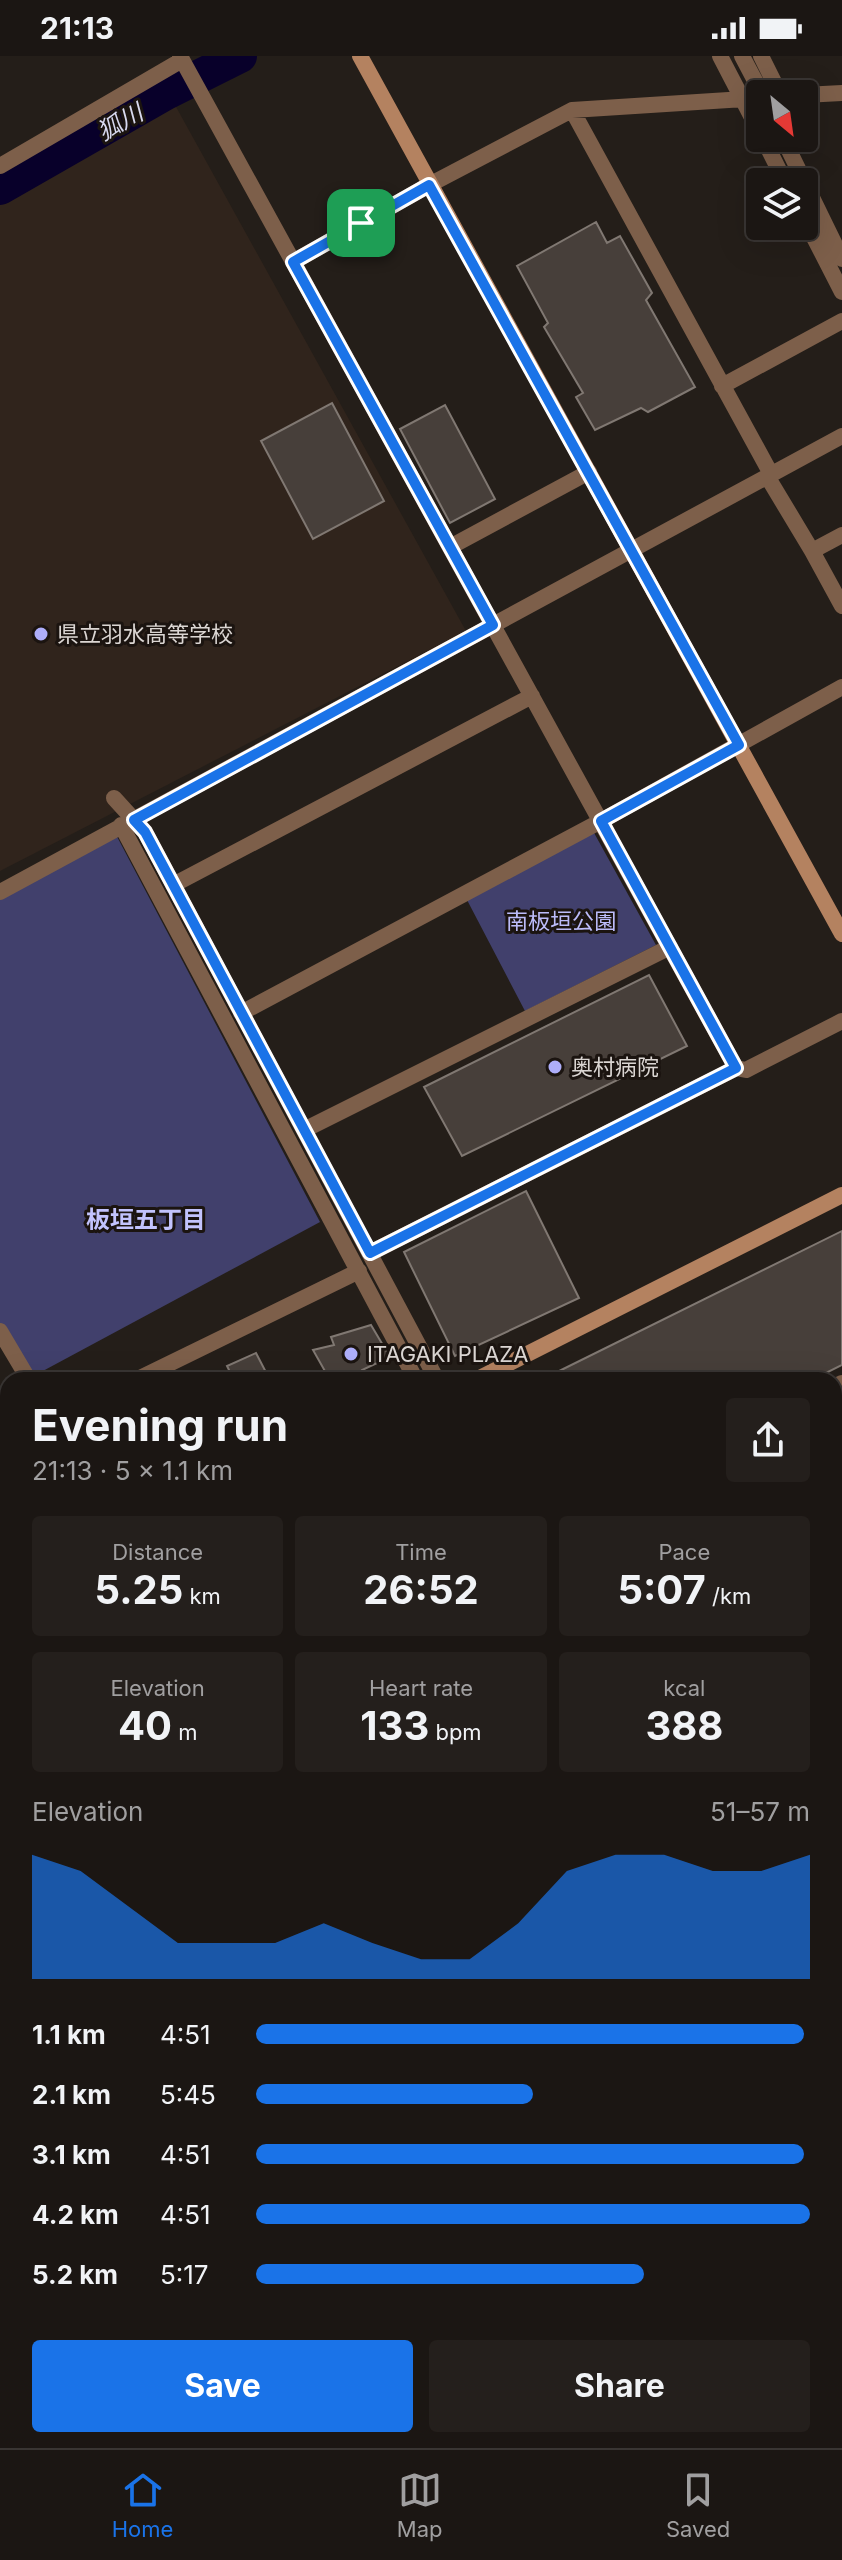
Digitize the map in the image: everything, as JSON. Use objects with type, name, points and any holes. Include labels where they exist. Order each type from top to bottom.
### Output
[{"type":"street","points":[[360,56],[842,934]]},
{"type":"street","points":[[720,56],[746,86]]},
{"type":"street","points":[[742,56],[750,80]]},
{"type":"street","points":[[761,56],[773,80]]},
{"type":"street","points":[[0,166],[181,58],[736,1068]]},
{"type":"street","points":[[818,94],[842,93]]},
{"type":"street","points":[[293,262],[429,185],[572,110],[746,98]]},
{"type":"street","points":[[572,110],[842,606]]},
{"type":"street","points":[[790,152],[842,259]]},
{"type":"street","points":[[815,240],[842,292]]},
{"type":"street","points":[[722,386],[842,321]]},
{"type":"street","points":[[0,892],[842,436]]},
{"type":"street","points":[[450,547],[589,472]]},
{"type":"street","points":[[812,551],[842,535]]},
{"type":"street","points":[[241,1013],[601,821],[842,687]]},
{"type":"street","points":[[173,885],[532,696]]},
{"type":"street","points":[[114,798],[412,1372]]},
{"type":"street","points":[[128,822],[145,832],[433,1372]]},
{"type":"street","points":[[304,1130],[670,947]]},
{"type":"street","points":[[370,1253],[736,1068],[746,1070],[842,1021]]},
{"type":"street","points":[[492,1372],[842,1195]]},
{"type":"street","points":[[152,1372],[359,1271]]},
{"type":"street","points":[[0,1331],[24,1372]]},
{"type":"shaded area","points":[[164,103],[175,105],[466,631],[0,871],[0,195]]},
{"type":"green space","points":[[113,829],[320,1222],[41,1372],[24,1372],[0,1331],[0,892]]},
{"type":"green space","name":"南板垣公園","points":[[593,831],[656,945],[525,1011],[466,898]]},
{"type":"building","points":[[596,222],[607,243],[620,236],[652,293],[646,300],[695,387],[648,412],[641,408],[595,430],[576,397],[583,393],[544,327],[548,323],[517,266]]},
{"type":"building","points":[[332,403],[384,501],[313,539],[261,441]]},
{"type":"building","points":[[445,405],[495,499],[450,523],[400,429]]},
{"type":"building","name":"奥村病院","points":[[649,975],[687,1046],[462,1156],[424,1087]]},
{"type":"building","points":[[526,1191],[579,1298],[455,1356],[404,1252]]},
{"type":"building","points":[[842,1231],[842,1365],[828,1372],[557,1372]]},
{"type":"building","name":"ITAGAKI PLAZA","points":[[371,1325],[390,1357],[363,1372],[325,1372],[313,1350],[334,1345],[331,1337]]},
{"type":"building","points":[[256,1353],[266,1372],[230,1372],[227,1366]]},
{"type":"waterway","name":"狐川","points":[[0,188],[166,93],[240,56]]},
{"type":"place","name":"県立羽水高等学校","points":[[41,634]]},
{"type":"place","name":"奥村病院","points":[[555,1067]]},
{"type":"place","name":"ITAGAKI PLAZA","points":[[351,1354]]},
{"type":"district","name":"板垣五丁目","points":[[146,1219]]},
{"type":"route","points":[[429,185],[739,745],[601,821],[736,1068],[370,1253],[145,832],[134,820],[493,625],[293,262],[361,223],[429,185]]}]
